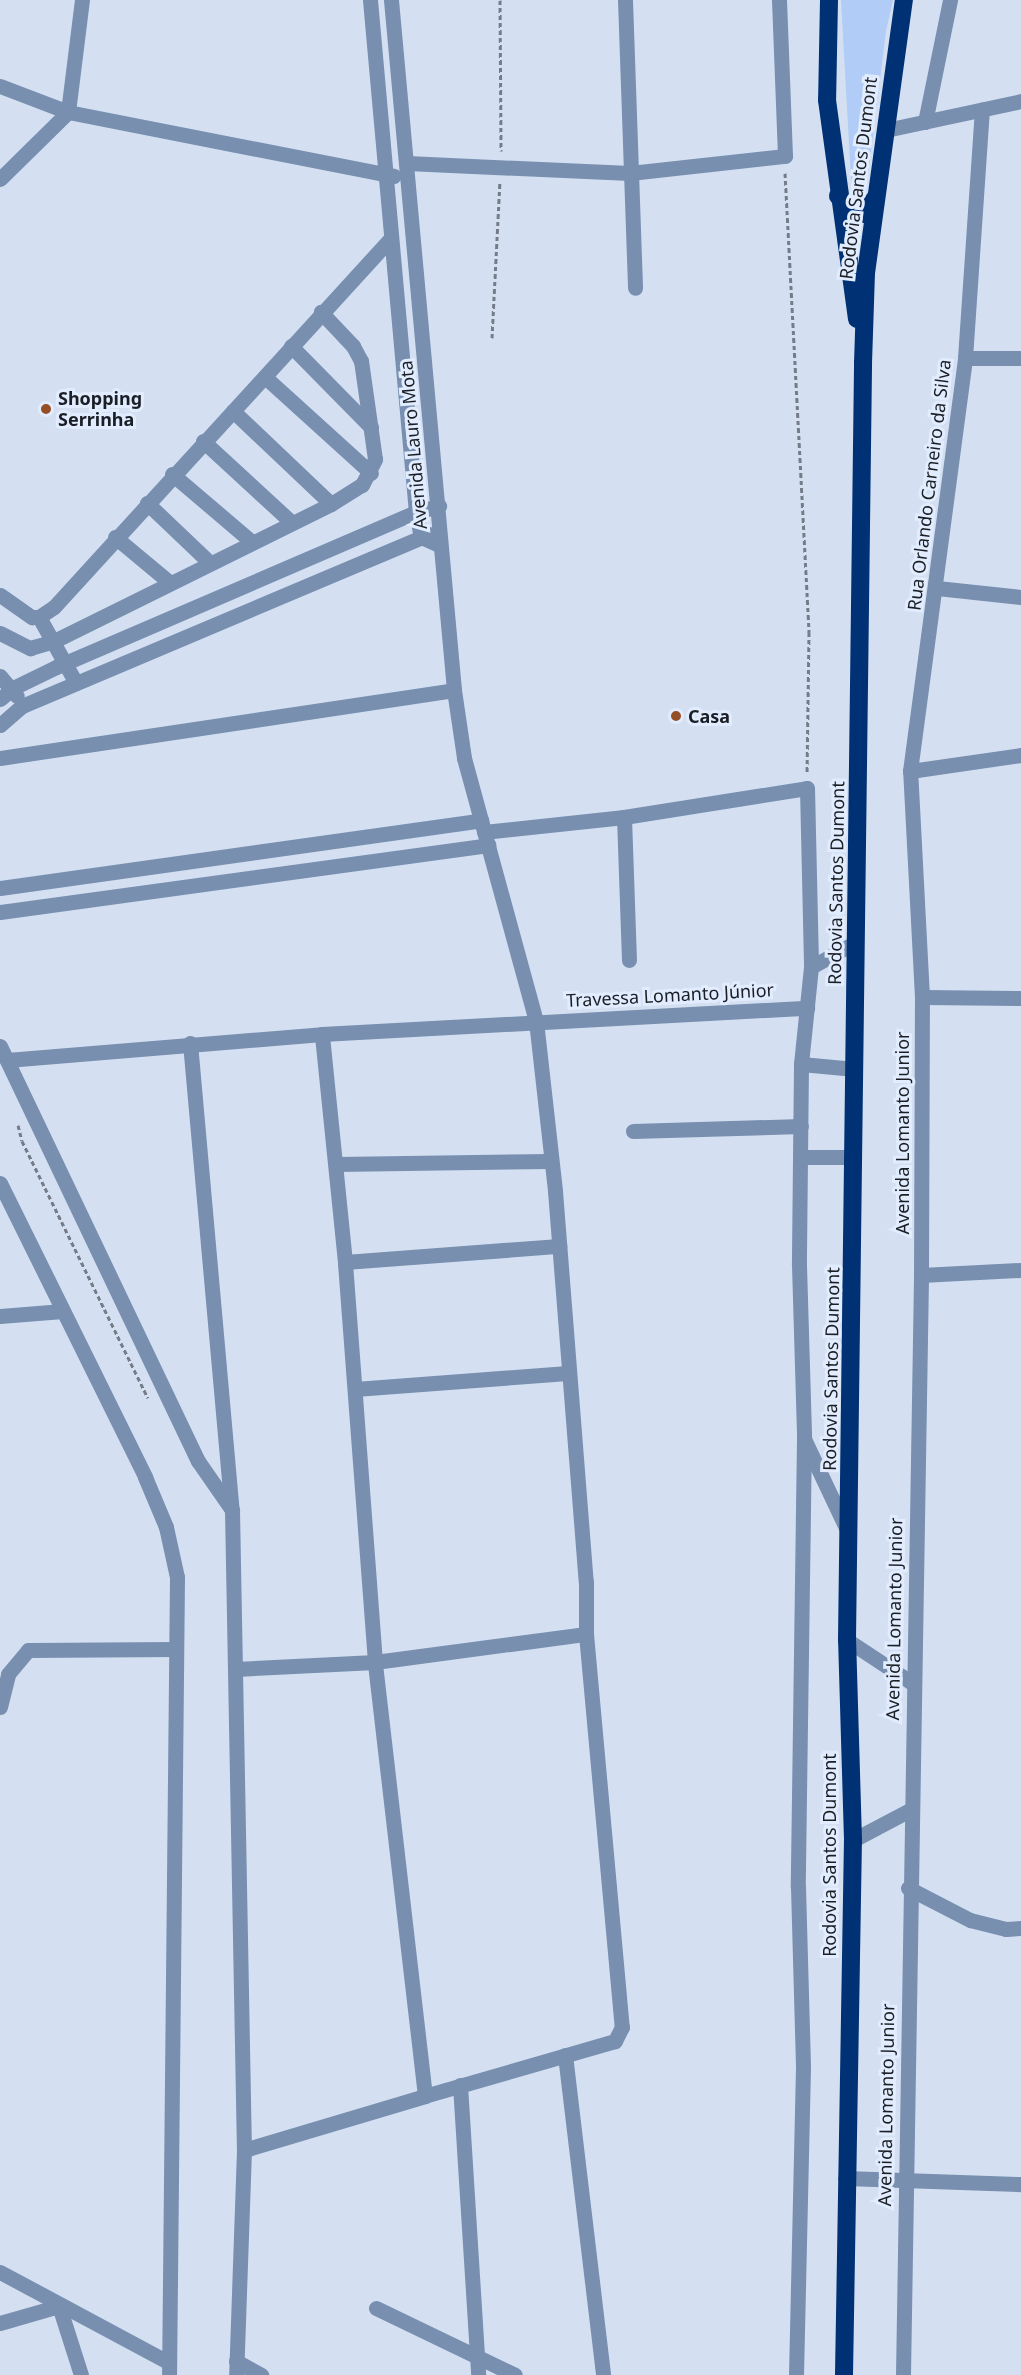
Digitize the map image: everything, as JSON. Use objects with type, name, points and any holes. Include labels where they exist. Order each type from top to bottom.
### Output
[{"type":"highway","name":"Rodovia Santos Dumont","points":[[829,0],[827,100],[837,195],[863,363]]},
{"type":"highway","name":"Rodovia Santos Dumont","points":[[843,2375],[853,1840],[847,1640],[863,363],[866,273],[904,0]]},
{"type":"highway","points":[[837,195],[853,214],[864,214],[876,197]]},
{"type":"street","points":[[0,179],[68,112],[82,0]]},
{"type":"street","name":"Avenida Lauro Mota","points":[[370,0],[416,512],[421,537],[439,545],[442,529],[391,0]]},
{"type":"street","points":[[625,0],[635,288]]},
{"type":"street","points":[[0,86],[68,112],[387,176],[408,171],[630,173],[785,156],[779,0]]},
{"type":"street","points":[[925,122],[950,0]]},
{"type":"street","points":[[886,130],[1021,100]]},
{"type":"street","name":"Rua Orlando Carneiro da Silva","points":[[912,863],[909,771],[937,588],[965,358],[982,110]]},
{"type":"street","points":[[0,595],[32,617],[39,617],[54,607],[172,474],[265,376],[390,233],[413,229]]},
{"type":"street","points":[[0,633],[30,648],[54,641],[169,582],[353,493],[371,473],[375,459],[361,361],[353,346],[321,312]]},
{"type":"street","points":[[291,346],[370,427]]},
{"type":"street","points":[[965,358],[1021,358]]},
{"type":"street","points":[[265,376],[371,473]]},
{"type":"street","points":[[233,411],[331,504]]},
{"type":"street","points":[[203,441],[291,522]]},
{"type":"street","points":[[172,474],[252,542]]},
{"type":"street","points":[[147,503],[210,562]]},
{"type":"street","points":[[0,699],[13,688],[66,663],[416,512],[439,506]]},
{"type":"street","points":[[0,726],[22,706],[442,529]]},
{"type":"street","points":[[115,537],[169,582]]},
{"type":"street","points":[[244,2150],[615,2041],[622,2027],[586,1634],[586,1582],[567,1373],[559,1246],[536,1021],[464,758],[454,690],[439,545]]},
{"type":"street","points":[[937,588],[1021,597]]},
{"type":"street","points":[[39,617],[76,683]]},
{"type":"street","points":[[0,676],[13,688],[22,706]]},
{"type":"street","points":[[0,758],[454,690]]},
{"type":"street","points":[[909,771],[1021,755]]},
{"type":"street","points":[[0,888],[624,817],[807,788],[811,967],[801,1064],[799,1265],[804,1438],[798,1887],[803,2067],[796,2375]]},
{"type":"street","points":[[624,817],[628,960]]},
{"type":"street","points":[[0,912],[484,832]]},
{"type":"street","name":"Avenida Lomanto Junior","points":[[903,2375],[908,1888],[921,1275],[922,997],[912,863]]},
{"type":"street","points":[[811,967],[856,942]]},
{"type":"street","points":[[922,997],[1021,998]]},
{"type":"street","name":"Travessa Lomanto Júnior","points":[[3,1053],[536,1021],[807,1008]]},
{"type":"street","points":[[322,1034],[345,1262],[375,1662],[425,2096]]},
{"type":"street","points":[[190,1043],[232,1510],[244,2150],[236,2368],[261,2375]]},
{"type":"street","points":[[3,1053],[198,1461],[232,1510]]},
{"type":"street","points":[[801,1064],[855,1069]]},
{"type":"street","points":[[633,1131],[801,1126]]},
{"type":"street","points":[[801,1156],[854,1157]]},
{"type":"street","points":[[336,1164],[550,1161]]},
{"type":"street","points":[[0,1183],[166,1527],[177,1576],[168,2368],[0,2272]]},
{"type":"street","points":[[345,1262],[559,1246]]},
{"type":"street","points":[[921,1275],[1021,1270]]},
{"type":"street","points":[[0,1316],[63,1311]]},
{"type":"street","points":[[355,1389],[567,1373]]},
{"type":"street","points":[[804,1438],[850,1535]]},
{"type":"street","points":[[236,1669],[375,1662],[586,1634]]},
{"type":"street","points":[[847,1640],[912,1683]]},
{"type":"street","points":[[0,1707],[8,1674],[28,1650],[176,1649]]},
{"type":"street","points":[[853,1840],[910,1810]]},
{"type":"street","points":[[908,1888],[970,1920],[1005,1929],[1021,1928]]},
{"type":"street","points":[[565,2055],[603,2375]]},
{"type":"street","points":[[460,2085],[479,2368]]},
{"type":"street","points":[[845,2178],[905,2182],[1021,2184]]},
{"type":"street","points":[[0,2324],[59,2306]]},
{"type":"street","points":[[59,2306],[81,2375]]},
{"type":"street","points":[[376,2308],[479,2368],[515,2375]]},
{"type":"path","points":[[785,156],[784,204],[809,632],[807,788]]},
{"type":"shaded area","points":[[841,0],[893,0],[886,31],[865,201],[858,203],[852,197]]},
{"type":"place","name":"Shopping Serrinha","points":[[46,409]]},
{"type":"place","name":"Casa","points":[[676,716]]}]
